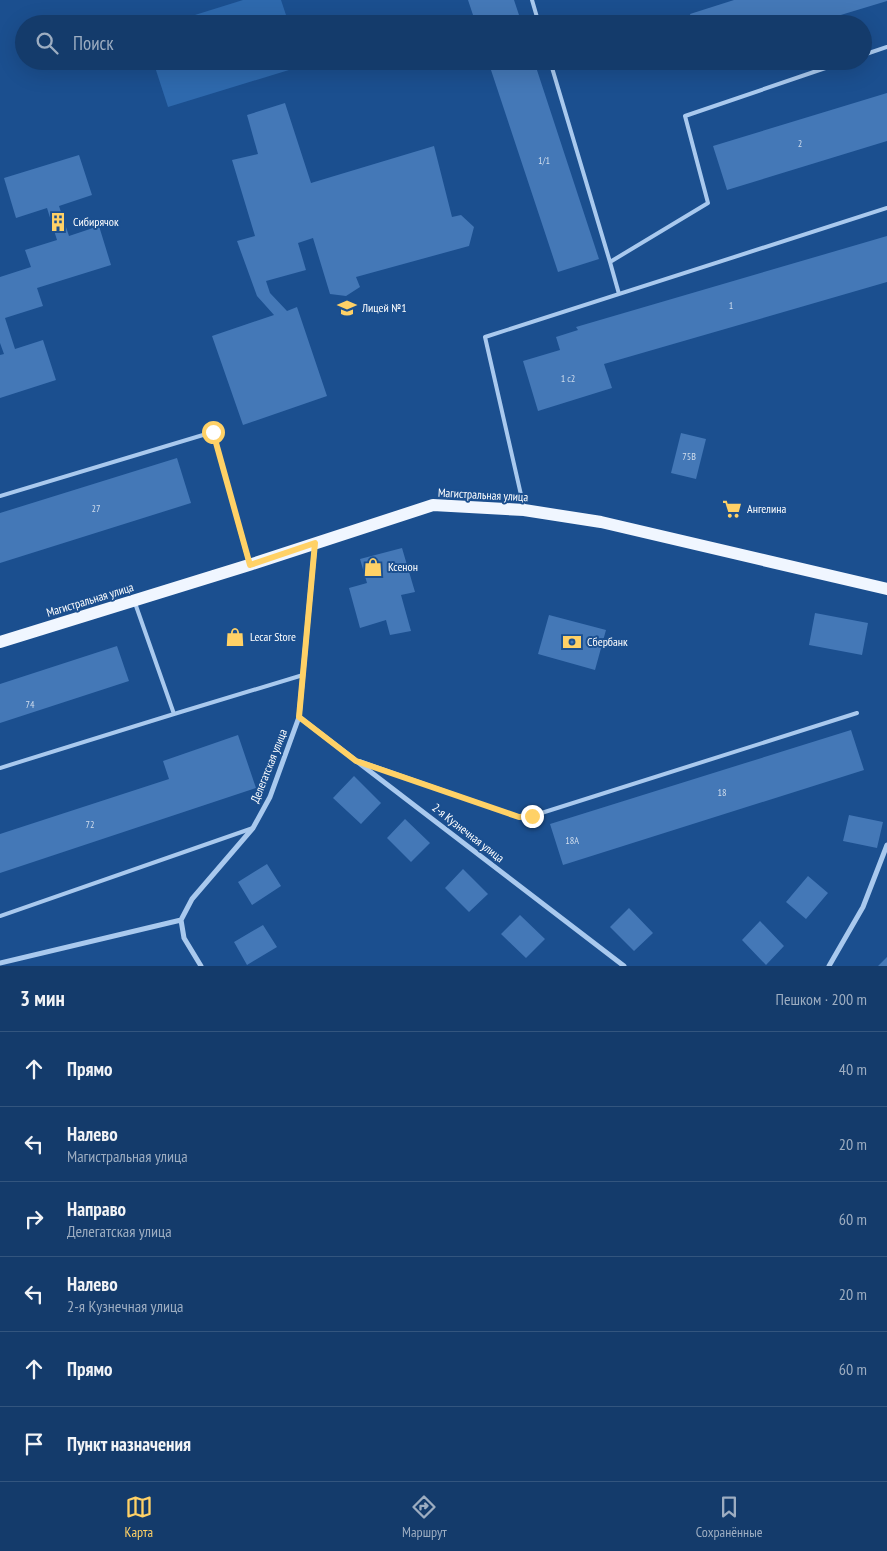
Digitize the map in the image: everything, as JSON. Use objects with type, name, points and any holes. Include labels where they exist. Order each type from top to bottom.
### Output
[{"type":"main road","name":"Магистральная улица","points":[[0,642],[250,565],[433,505],[524,510],[601,522],[887,589]]},
{"type":"street","name":"Делегатская улица","points":[[181,920],[192,899],[253,828],[270,797],[299,717],[315,543]]},
{"type":"street","name":"2-я Кузнечная улица","points":[[299,717],[624,966]]},
{"type":"street","points":[[829,966],[863,907],[887,845]]},
{"type":"street","points":[[0,963],[181,920],[184,938],[202,966]]},
{"type":"lane","points":[[532,0],[536,15]]},
{"type":"lane","points":[[872,52],[887,47]]},
{"type":"lane","points":[[553,70],[619,294]]},
{"type":"lane","points":[[610,262],[708,203],[685,116],[820,70]]},
{"type":"lane","points":[[524,510],[485,337],[887,208]]},
{"type":"lane","points":[[0,496],[213,432],[250,565]]},
{"type":"lane","points":[[134,601],[174,714]]},
{"type":"lane","points":[[0,768],[303,675]]},
{"type":"lane","points":[[356,761],[519,817],[532,816],[857,713]]},
{"type":"lane","points":[[0,916],[253,828]]},
{"type":"shaded area","points":[[243,0],[281,0],[286,15],[195,15]]},
{"type":"shaded area","points":[[156,70],[289,70],[168,107]]},
{"type":"building","points":[[468,0],[514,0],[519,15],[473,15]]},
{"type":"building","points":[[734,0],[887,0],[841,15],[690,14]]},
{"type":"building","points":[[491,70],[537,70],[599,259],[558,272]]},
{"type":"building","points":[[887,93],[887,141],[727,190],[713,146]]},
{"type":"building","points":[[285,103],[311,183],[434,146],[452,217],[461,215],[474,227],[469,246],[356,277],[360,287],[346,296],[330,294],[313,238],[298,243],[306,270],[266,281],[270,293],[287,311],[297,307],[327,396],[243,425],[212,336],[274,315],[257,296],[237,241],[255,236],[232,160],[258,154],[247,115]]},
{"type":"building","name":"Сибирячок","points":[[79,155],[92,195],[59,206],[69,236],[99,226],[111,265],[37,288],[43,306],[5,318],[15,349],[43,340],[56,380],[0,398],[0,355],[4,354],[0,343],[0,277],[31,267],[25,250],[57,240],[47,208],[16,218],[4,178]]},
{"type":"building","points":[[887,236],[887,282],[604,364],[612,388],[538,411],[523,361],[560,350],[556,337],[578,330],[576,327]]},
{"type":"building","points":[[681,433],[706,439],[696,479],[671,473]]},
{"type":"building","points":[[177,458],[191,503],[0,563],[0,513]]},
{"type":"building","points":[[402,548],[415,592],[401,595],[411,631],[390,635],[386,620],[360,628],[349,588],[367,583],[360,559]]},
{"type":"building","points":[[815,613],[868,623],[862,655],[809,645]]},
{"type":"building","name":"Сбербанк","points":[[549,615],[606,630],[595,670],[538,654]]},
{"type":"building","points":[[117,646],[129,681],[0,723],[0,684]]},
{"type":"building","points":[[851,730],[864,770],[563,865],[550,824]]},
{"type":"building","points":[[238,735],[256,788],[0,873],[0,834],[169,779],[163,761]]},
{"type":"building","points":[[354,776],[381,803],[361,824],[333,798]]},
{"type":"building","points":[[849,815],[883,822],[877,848],[843,841]]},
{"type":"building","points":[[405,819],[430,843],[411,862],[387,838]]},
{"type":"building","points":[[267,864],[281,886],[252,905],[238,882]]},
{"type":"building","points":[[463,869],[488,894],[469,912],[445,888]]},
{"type":"building","points":[[808,876],[828,893],[806,919],[786,902]]},
{"type":"building","points":[[629,908],[653,933],[634,951],[610,927]]},
{"type":"building","points":[[520,915],[545,939],[526,958],[501,934]]},
{"type":"building","points":[[760,921],[784,946],[766,965],[742,940]]},
{"type":"building","points":[[263,925],[277,947],[247,965],[234,942]]},
{"type":"building","points":[[887,957],[887,966],[878,966]]},
{"type":"place","name":"Сибирячок","points":[[58,222]]},
{"type":"place","name":"Лицей №1","points":[[347,308]]},
{"type":"place","name":"Ангелина","points":[[732,509]]},
{"type":"place","name":"Ксенон","points":[[373,567]]},
{"type":"place","name":"Lecar Store","points":[[235,637]]},
{"type":"place","name":"Сбербанк","points":[[572,642]]},
{"type":"route","points":[[213,432],[250,565],[315,543],[299,717],[356,761],[519,817],[532,816]]}]
